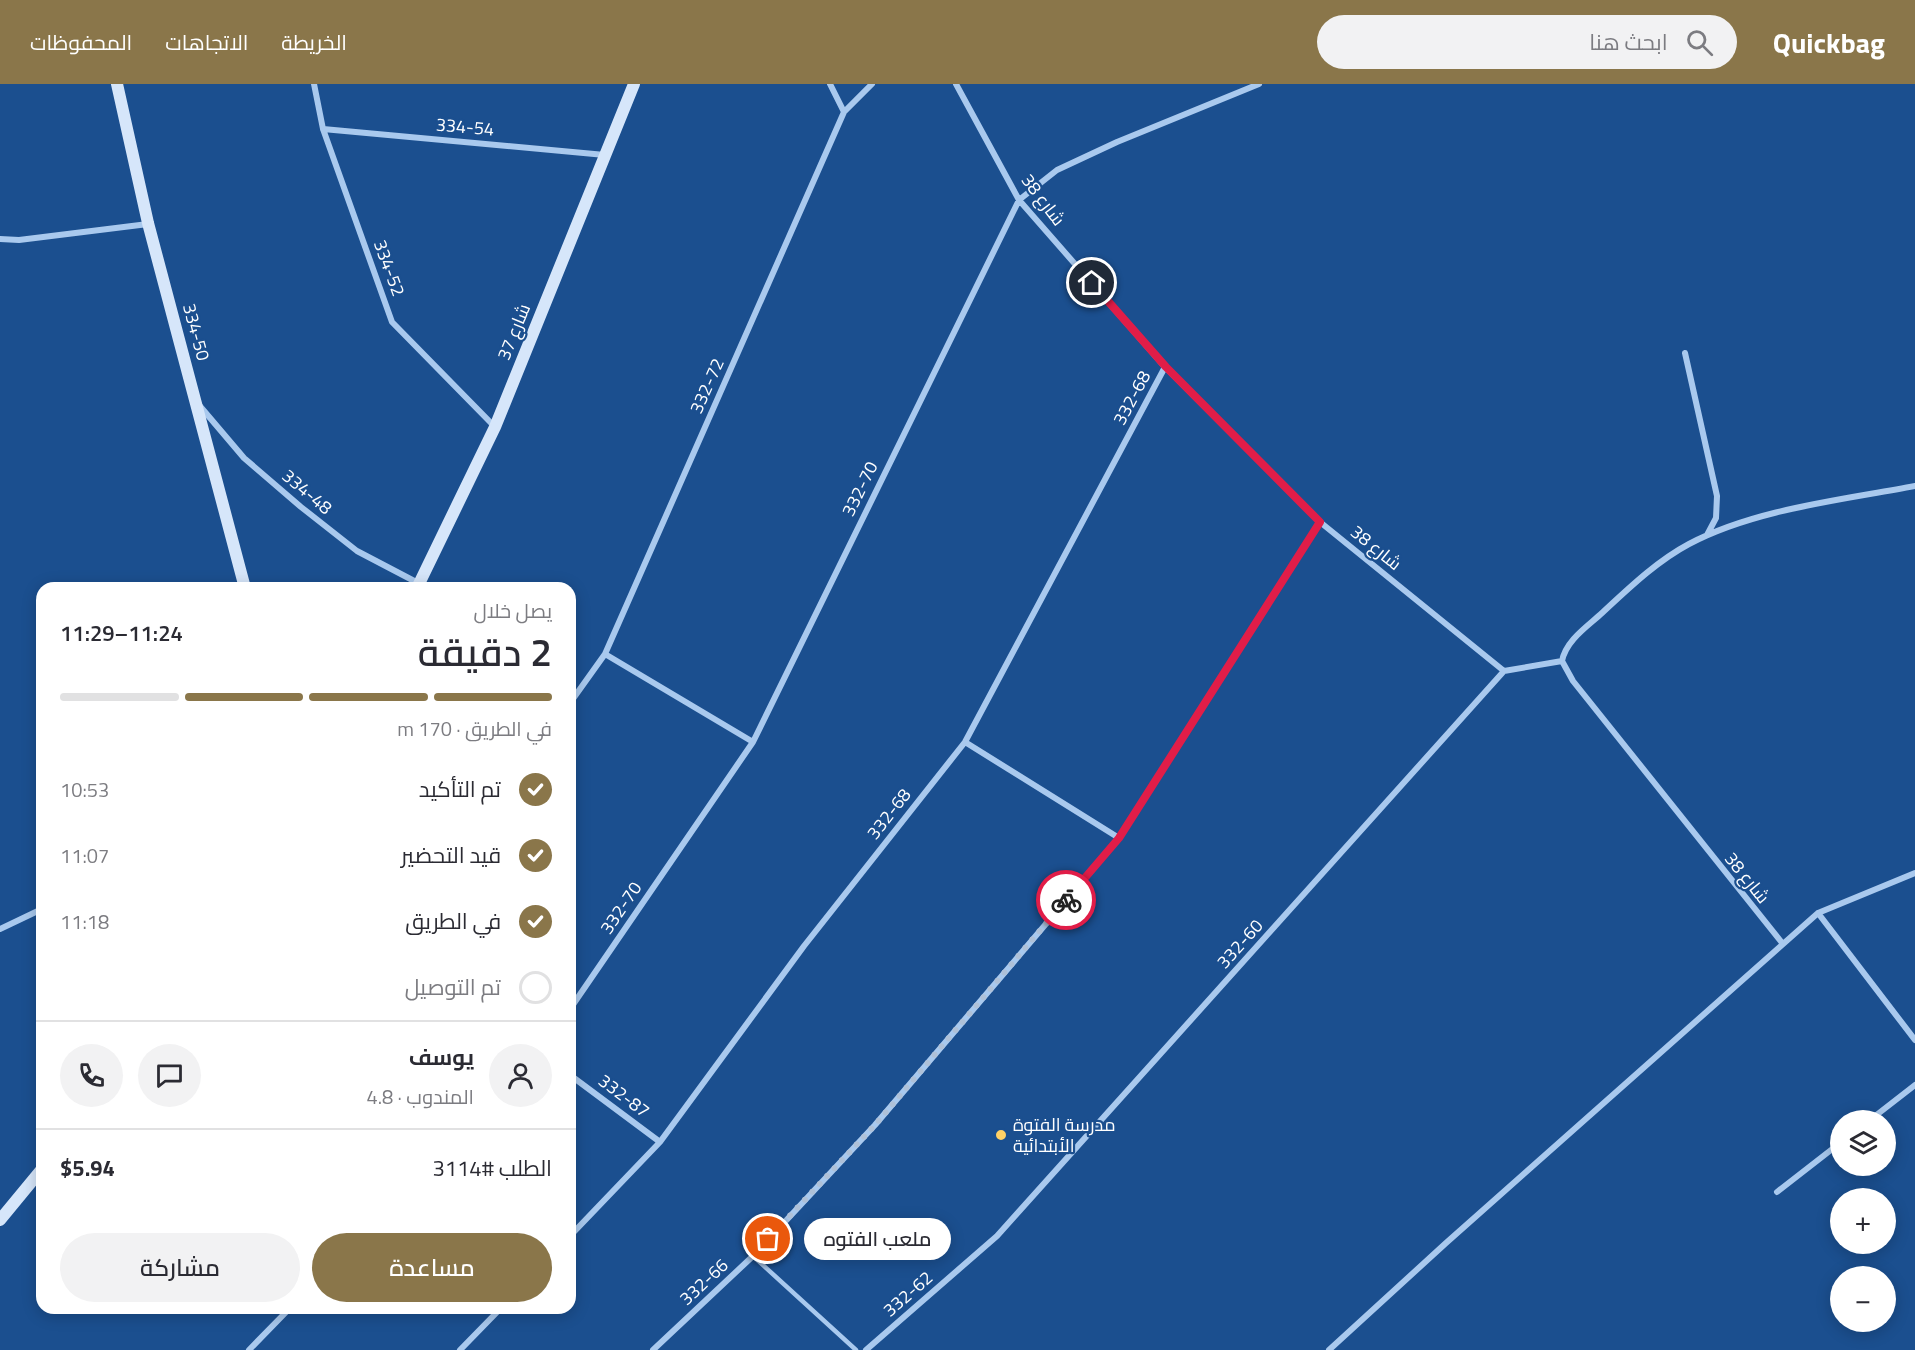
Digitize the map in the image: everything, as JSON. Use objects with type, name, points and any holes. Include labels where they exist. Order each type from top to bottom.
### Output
[{"type":"street","name":"334-50","points":[[117,84],[148,224],[243,582]]},
{"type":"street","name":"334-52","points":[[314,84],[322,129],[392,322],[495,427]]},
{"type":"street","name":"شارع 37","points":[[420,582],[495,427],[634,84]]},
{"type":"street","points":[[830,84],[844,112]]},
{"type":"street","name":"332-72","points":[[576,695],[605,654],[844,112],[872,84]]},
{"type":"street","name":"شارع 38","points":[[957,84],[1019,200],[1166,367],[1320,522],[1504,671]]},
{"type":"street","name":"332-70","points":[[576,1000],[753,742],[1019,200],[1057,170],[1067,165],[1128,137],[1259,84]]},
{"type":"street","name":"334-54","points":[[322,129],[605,154]]},
{"type":"street","points":[[0,239],[19,240],[148,224]]},
{"type":"street","points":[[1685,353],[1717,495],[1716,518],[1707,536]]},
{"type":"street","name":"332-68","points":[[576,1230],[660,1142],[804,946],[965,742],[1166,367]]},
{"type":"street","name":"334-48","points":[[195,400],[244,458],[301,507],[357,551],[411,582]]},
{"type":"street","points":[[1504,671],[1562,661],[1568,644],[1643,576],[1674,553],[1707,536],[1752,520],[1915,486]]},
{"type":"street","name":"332-66","points":[[653,1350],[753,1256],[875,1125],[1119,838],[1320,522]]},
{"type":"street","points":[[605,654],[753,742]]},
{"type":"street","name":"شارع 38","points":[[1562,661],[1573,681],[1783,945]]},
{"type":"street","name":"332-60","points":[[997,1236],[1504,671]]},
{"type":"street","points":[[965,742],[1119,838]]},
{"type":"street","points":[[1329,1350],[1818,913],[1915,873]]},
{"type":"street","points":[[0,929],[36,912]]},
{"type":"street","points":[[1818,913],[1915,1040]]},
{"type":"street","name":"332-87","points":[[576,1079],[660,1142]]},
{"type":"street","points":[[1883,1110],[1915,1085]]},
{"type":"street","points":[[1777,1192],[1830,1151]]},
{"type":"street","points":[[0,1220],[36,1176]]},
{"type":"street","name":"332-62","points":[[866,1350],[997,1236]]},
{"type":"street","points":[[249,1350],[284,1314]]},
{"type":"street","points":[[460,1350],[495,1314]]},
{"type":"lane","points":[[753,1256],[856,1350]]},
{"type":"way so far","points":[[768,1239],[875,1125],[1066,900]]},
{"type":"place","name":"مدرسة الفتوة الأبتدائية","points":[[1001,1135]]},
{"type":"place","name":"ملعب الفتوه","points":[[768,1239]]},
{"type":"route","points":[[1066,900],[1119,838],[1320,522],[1166,367],[1092,283]]}]
